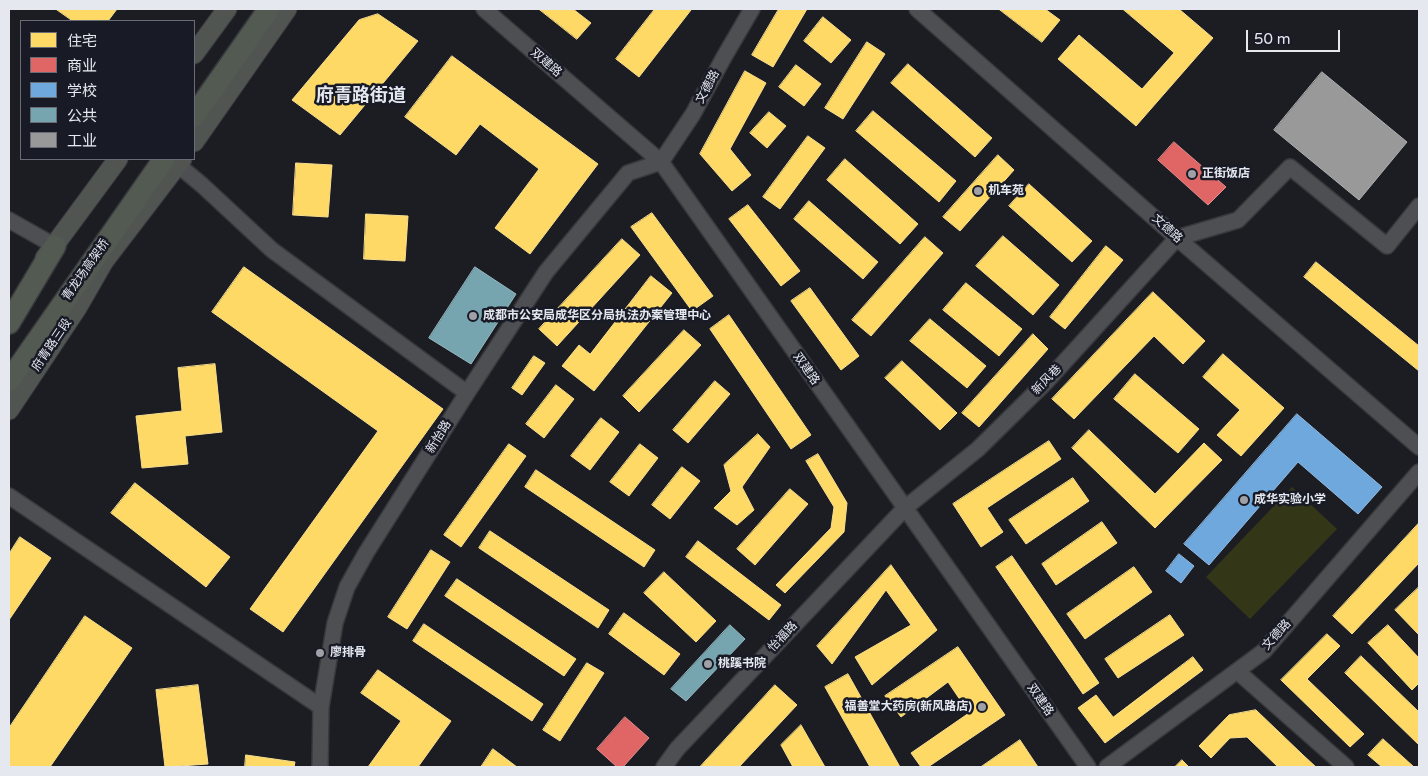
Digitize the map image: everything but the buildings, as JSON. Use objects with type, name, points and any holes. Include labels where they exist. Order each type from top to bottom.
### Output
[{"type":"highway","points":[[195,95],[254,9]]},
{"type":"highway","points":[[195,115],[269,9]]},
{"type":"highway","name":"青龙场高架桥","points":[[9,362],[149,160]]},
{"type":"highway","name":"青龙场高架桥","points":[[9,381],[175,161]]},
{"type":"highway","points":[[9,323],[55,246]]},
{"type":"highway","points":[[9,392],[73,297],[104,261]]},
{"type":"main road","points":[[195,53],[227,9]]},
{"type":"main road","points":[[195,141],[286,9]]},
{"type":"main road","points":[[9,307],[117,160]]},
{"type":"main road","name":"府青路三段","points":[[9,410],[77,308],[104,261],[175,161]]},
{"type":"street","name":"双建路","points":[[484,9],[661,162],[1088,767]]},
{"type":"street","name":"文德路","points":[[661,162],[693,114],[752,9]]},
{"type":"street","name":"文德路","points":[[917,9],[1177,238],[1419,447]]},
{"type":"street","points":[[175,161],[272,250],[467,393]]},
{"type":"street","name":"新怡路","points":[[320,767],[321,707],[335,623],[347,587],[366,553],[546,272],[628,173],[661,162]]},
{"type":"street","points":[[1177,238],[1238,220],[1290,167],[1387,246],[1419,206]]},
{"type":"street","points":[[9,220],[55,246]]},
{"type":"street","name":"新风巷","points":[[904,508],[978,449],[1047,381],[1177,238]]},
{"type":"street","name":"文德路","points":[[1107,767],[1264,651],[1419,472]]},
{"type":"street","points":[[9,496],[321,707]]},
{"type":"street","name":"怡福路","points":[[664,767],[677,749],[904,508]]},
{"type":"street","points":[[1237,671],[1346,767]]},
{"type":"green space","points":[[1292,487],[1337,529],[1250,619],[1206,577]]},
{"type":"place","name":"正街饭店","points":[[1192,174]]},
{"type":"place","name":"机车苑","points":[[978,191]]},
{"type":"place","name":"成都市公安局成华区分局执法办案管理中心","points":[[473,316]]},
{"type":"place","name":"成华实验小学","points":[[1244,500]]},
{"type":"place","name":"廖排骨","points":[[320,653]]},
{"type":"place","name":"桃蹊书院","points":[[708,664]]},
{"type":"place","name":"福善堂大药房(新风路店)","points":[[982,707]]},
{"type":"district","name":"府青路街道","points":[[361,96]]}]
